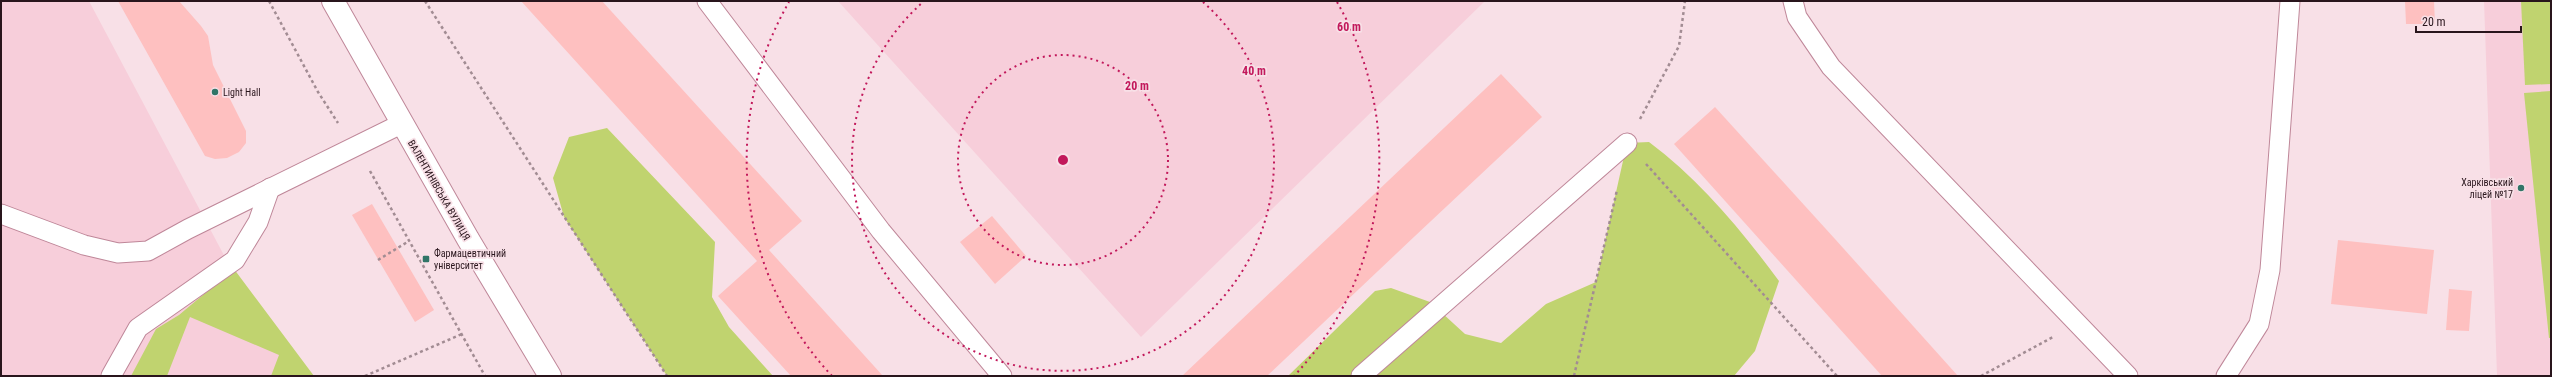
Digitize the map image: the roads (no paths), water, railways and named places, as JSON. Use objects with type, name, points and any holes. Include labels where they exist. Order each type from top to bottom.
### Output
[{"type":"street","name":"ВАЛЕНТИНІВСЬКА ВУЛИЦЯ","points":[[333,1],[401,124],[550,376]]},
{"type":"lane","points":[[707,1],[881,231],[1002,376]]},
{"type":"lane","points":[[1793,1],[1797,17],[1831,67],[2128,376]]},
{"type":"lane","points":[[2226,376],[2259,324],[2270,270],[2290,1]]},
{"type":"lane","points":[[1,214],[84,245],[118,253],[148,251],[270,188],[401,124]]},
{"type":"lane","points":[[1361,376],[1627,143]]},
{"type":"lane","points":[[112,376],[138,328],[235,260],[258,222],[270,188]]},
{"type":"place","name":"Light Hall","points":[[215,92]]},
{"type":"place","name":"Харківський ліцей №17","points":[[2521,188]]},
{"type":"place","name":"Фармацевтичний університет","points":[[426,259]]}]
